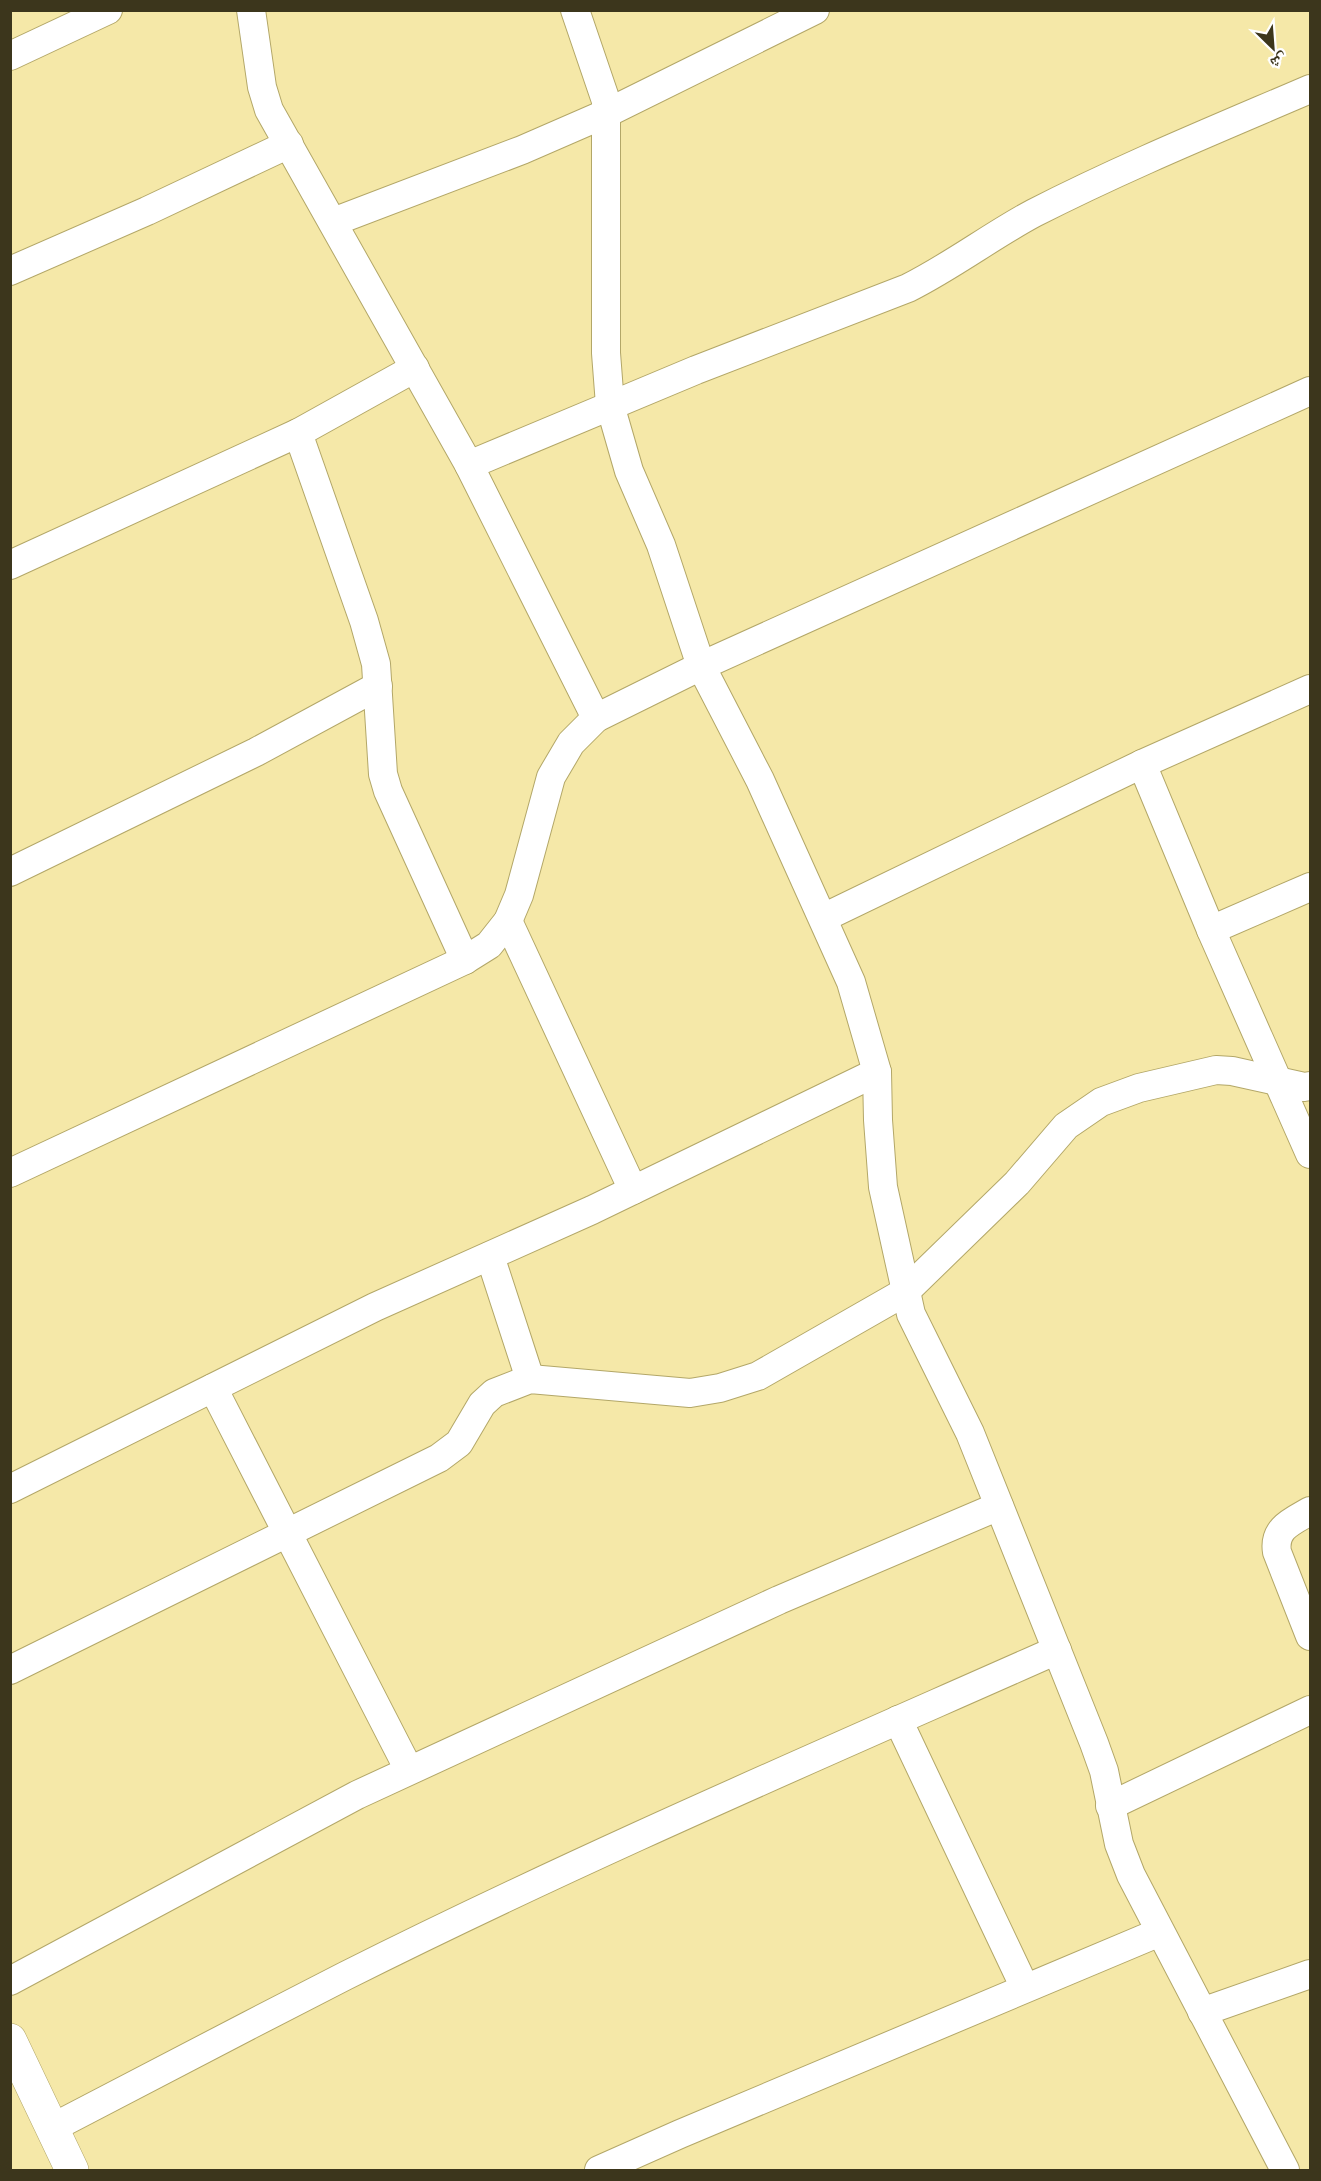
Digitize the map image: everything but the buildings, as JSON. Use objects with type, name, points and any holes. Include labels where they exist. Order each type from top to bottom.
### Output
[{"type":"street","points":[[10,56],[108,10]]},
{"type":"street","points":[[251,10],[262,87],[269,110],[469,465],[596,718]]},
{"type":"street","points":[[575,10],[606,100],[606,353],[610,405],[629,471],[660,545],[701,666],[760,780],[851,982],[877,1072],[878,1120],[884,1187],[910,1314],[970,1433],[1095,1743],[1104,1771],[1119,1844],[1131,1875],[1285,2170]]},
{"type":"street","points":[[333,222],[522,150],[607,113],[815,10]]},
{"type":"street","points":[[469,465],[610,405],[908,288],[940,272],[988,238],[1035,213],[1163,152],[1311,89]]},
{"type":"street","points":[[10,271],[147,211],[289,144]]},
{"type":"street","points":[[10,565],[298,433],[415,368]]},
{"type":"street","points":[[10,1173],[465,960],[489,945],[507,921],[519,896],[550,777],[571,743],[596,718],[701,666],[1311,391]]},
{"type":"street","points":[[298,433],[364,621],[376,664],[383,774],[388,791],[465,960]]},
{"type":"street","points":[[10,872],[256,752],[378,686]]},
{"type":"street","points":[[823,918],[1142,764],[1311,689]]},
{"type":"street","points":[[1142,764],[1211,930],[1311,1154]]},
{"type":"street","points":[[1211,930],[1311,887]]},
{"type":"street","points":[[507,921],[633,1190]]},
{"type":"street","points":[[10,1670],[449,1452],[459,1443],[482,1404],[494,1393],[530,1380],[690,1393],[720,1388],[758,1376],[905,1292],[1017,1183],[1066,1126],[1101,1102],[1139,1088],[1216,1070],[1232,1071],[1304,1087],[1311,1086]]},
{"type":"street","points":[[10,1489],[375,1307],[633,1190],[877,1072]]},
{"type":"street","points":[[490,1256],[530,1380]]},
{"type":"street","points":[[213,1388],[409,1770]]},
{"type":"street","points":[[10,1981],[357,1795],[409,1770],[779,1600],[999,1506]]},
{"type":"street","points":[[1311,1511],[1284,1526],[1275,1544],[1311,1636]]},
{"type":"street","points":[[52,2128],[346,1976],[455,1923],[674,1821],[1057,1650]]},
{"type":"street","points":[[1110,1806],[1311,1710]]},
{"type":"street","points":[[898,1720],[1025,1989]]},
{"type":"street","points":[[598,2170],[1161,1932]]},
{"type":"street","points":[[1202,2012],[1311,1974]]},
{"type":"street","points":[[10,2040],[72,2170]]}]
